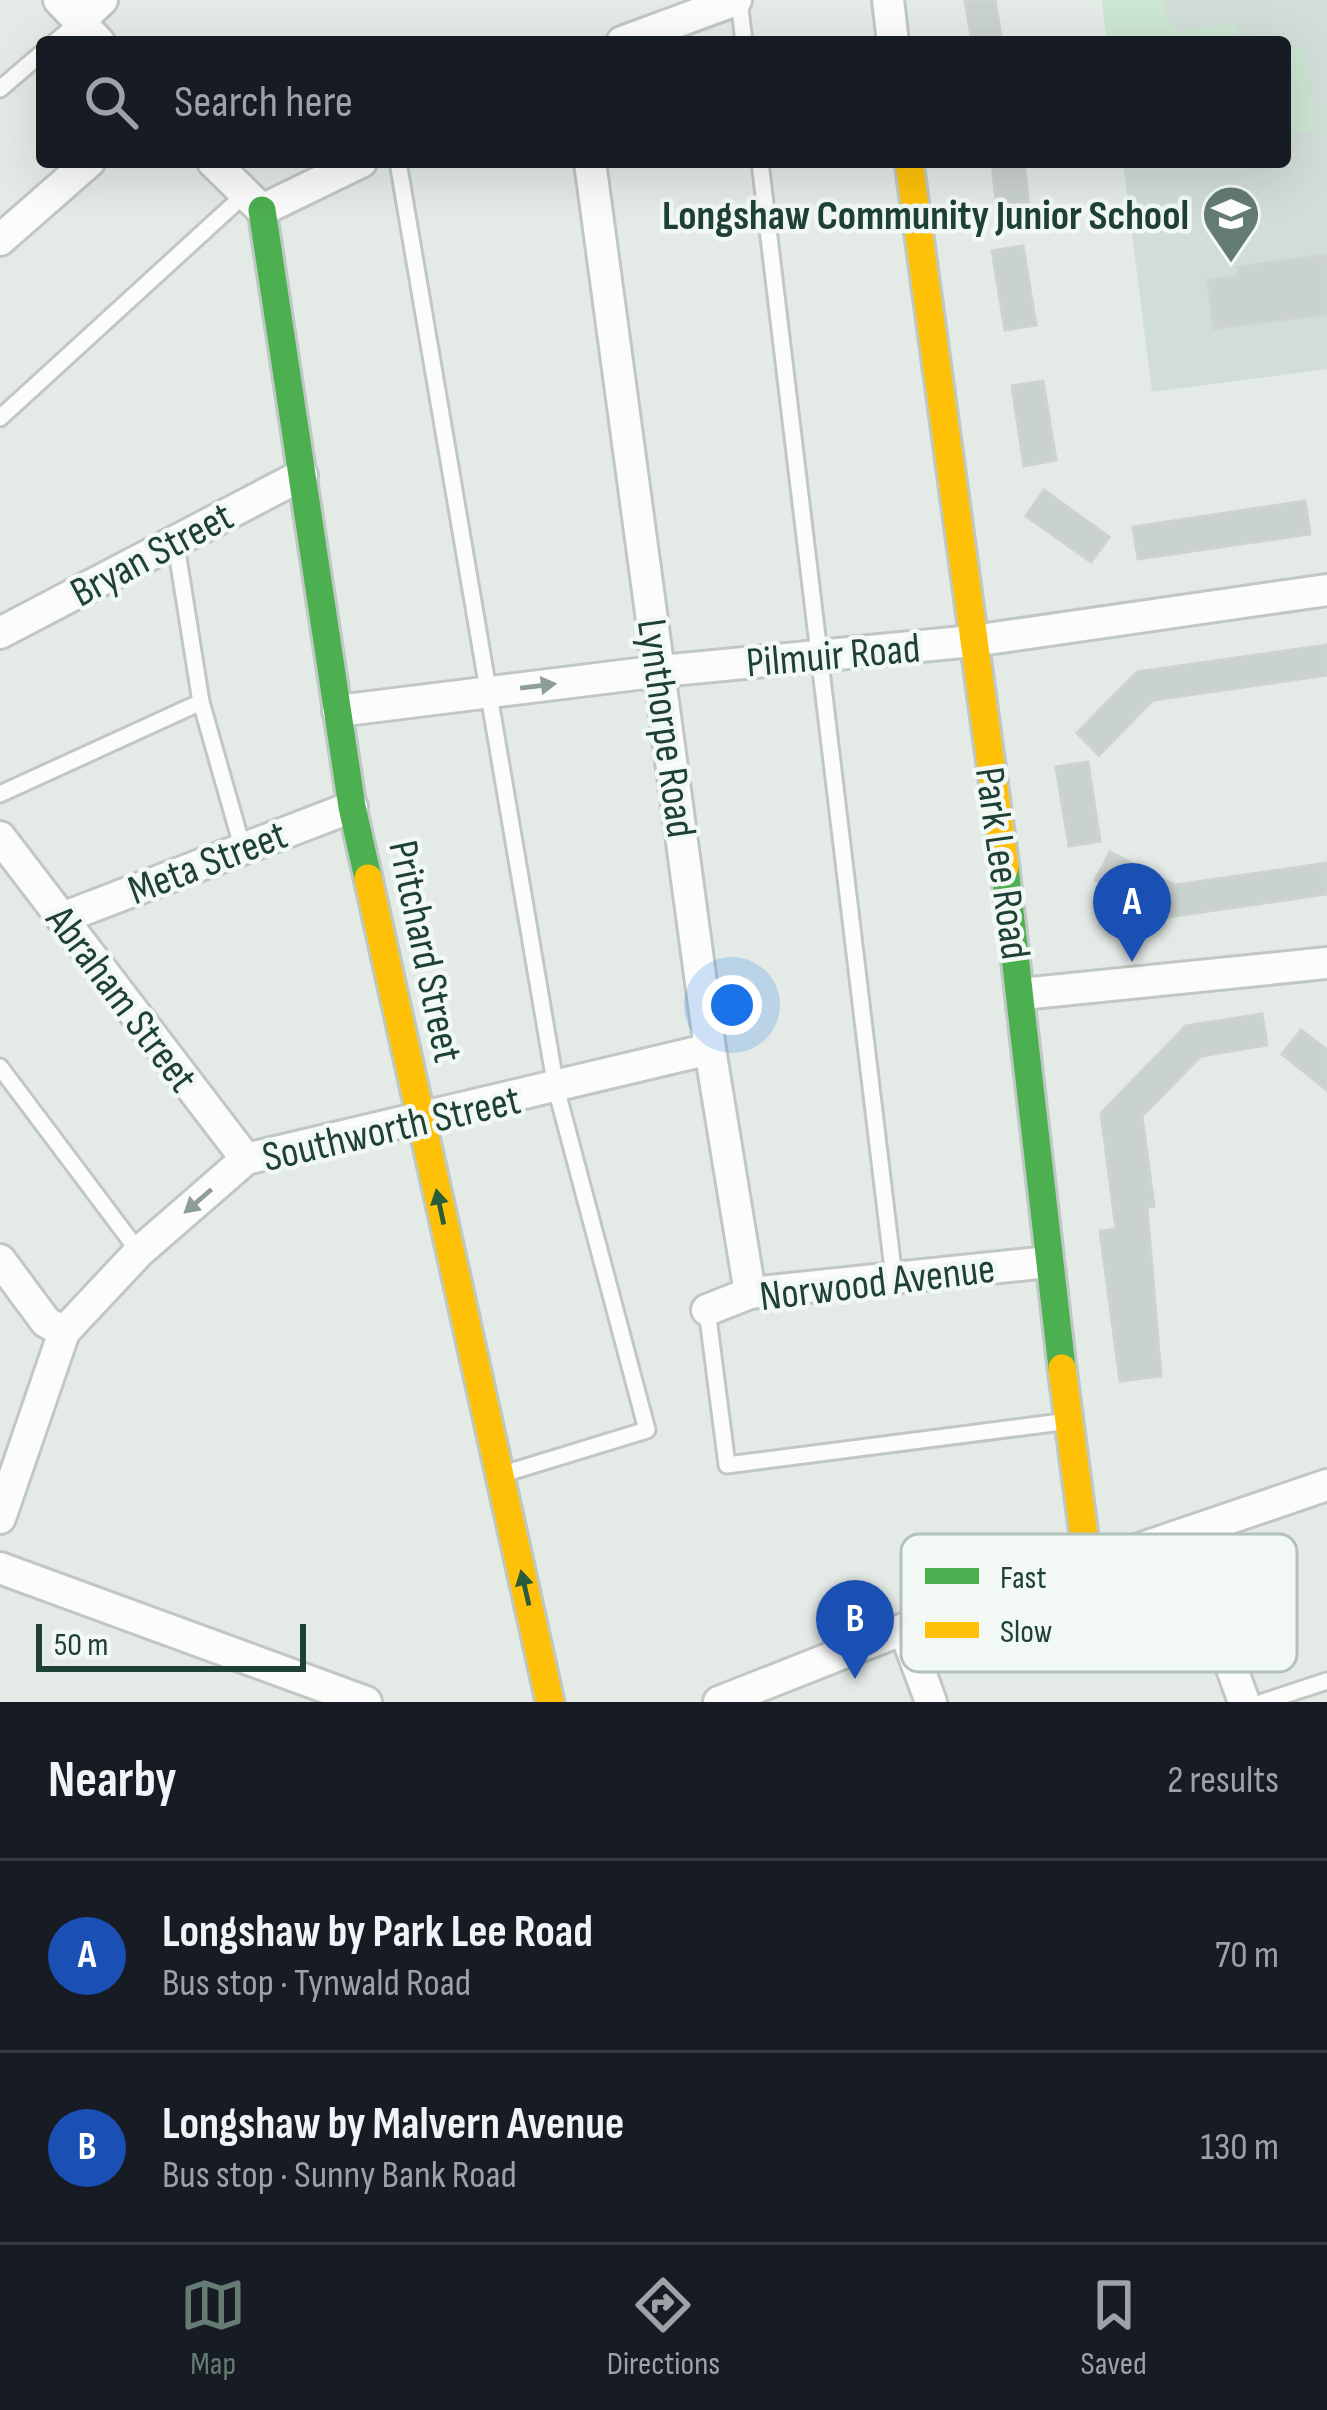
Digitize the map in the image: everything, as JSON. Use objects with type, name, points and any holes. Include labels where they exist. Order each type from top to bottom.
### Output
[{"type":"street","points":[[638,36],[737,0]]},
{"type":"street","points":[[887,0],[892,36]]},
{"type":"street","points":[[0,240],[81,168]]},
{"type":"street","points":[[219,168],[253,202],[346,168]]},
{"type":"street","name":"Lynthorpe Road","points":[[591,168],[710,1049],[750,1293]]},
{"type":"street","name":"Park Lee Road","points":[[910,168],[1022,994],[1048,1262],[1084,1534]]},
{"type":"street","name":"Pritchard Street","points":[[253,202],[302,475],[352,807],[550,1702]]},
{"type":"street","name":"Bryan Street","points":[[0,633],[302,475]]},
{"type":"street","name":"Pilmuir Road","points":[[338,711],[661,671],[973,641],[1327,590]]},
{"type":"street","name":"Meta Street","points":[[62,918],[352,807]]},
{"type":"street","name":"Abraham Street","points":[[0,837],[246,1159]]},
{"type":"street","points":[[1022,994],[1327,963]]},
{"type":"street","name":"Southworth Street","points":[[64,1332],[139,1252],[246,1159],[422,1121],[710,1049]]},
{"type":"street","points":[[0,1260],[46,1322],[64,1332],[12,1457],[0,1518]]},
{"type":"street","name":"Norwood Avenue","points":[[707,1310],[750,1293],[1048,1262]]},
{"type":"street","points":[[1184,1534],[1327,1485]]},
{"type":"street","points":[[0,1568],[366,1702]]},
{"type":"street","points":[[719,1702],[901,1630]]},
{"type":"street","points":[[920,1672],[931,1702]]},
{"type":"street","points":[[1233,1672],[1244,1702]]},
{"type":"lane","points":[[737,0],[744,36]]},
{"type":"lane","points":[[62,36],[85,16]]},
{"type":"lane","points":[[0,89],[36,58]]},
{"type":"lane","points":[[399,168],[556,1088],[646,1430],[500,1475]]},
{"type":"lane","points":[[761,168],[823,656],[894,1278]]},
{"type":"lane","points":[[0,418],[253,202]]},
{"type":"lane","points":[[175,539],[201,702],[242,846]]},
{"type":"lane","points":[[0,794],[201,702]]},
{"type":"lane","points":[[0,1067],[139,1252]]},
{"type":"lane","points":[[707,1310],[727,1465],[1069,1421]]},
{"type":"lane","points":[[1263,1702],[1327,1681]]},
{"type":"shaded area","name":"Longshaw Community Junior School","points":[[1102,0],[1327,0],[1327,369],[1152,392],[1124,168],[1291,168],[1291,36],[1106,36]]},
{"type":"green space","points":[[1102,0],[1164,0],[1166,19],[1180,31],[1235,23],[1237,36],[1106,36]]},
{"type":"green space","points":[[1305,48],[1316,130],[1291,133],[1291,49]]},
{"type":"building","points":[[965,0],[995,0],[1001,36],[971,36]]},
{"type":"building","points":[[993,168],[1025,168],[1030,216],[998,220]]},
{"type":"building","points":[[1023,246],[1036,325],[1005,330],[992,251]]},
{"type":"building","points":[[1327,255],[1327,314],[1214,328],[1208,280],[1238,276],[1238,267]]},
{"type":"building","points":[[1043,381],[1056,460],[1024,466],[1012,386]]},
{"type":"building","points":[[1044,490],[1109,537],[1091,562],[1026,516]]},
{"type":"building","points":[[1305,501],[1310,534],[1138,559],[1133,527]]},
{"type":"building","points":[[1327,645],[1327,675],[1153,700],[1099,755],[1077,733],[1137,672]]},
{"type":"building","points":[[1088,762],[1100,841],[1069,846],[1056,767]]},
{"type":"building","points":[[1110,852],[1175,885],[1327,863],[1327,894],[1168,917],[1095,880]]},
{"type":"building","points":[[1262,1014],[1267,1045],[1201,1056],[1142,1116],[1154,1206],[1147,1207],[1161,1376],[1120,1381],[1100,1231],[1116,1229],[1101,1113],[1186,1026]]},
{"type":"building","points":[[1301,1030],[1327,1050],[1327,1090],[1282,1054]]},
{"type":"traffic: fast","points":[[262,210],[352,807],[368,878]]},
{"type":"traffic: fast","points":[[1005,868],[1062,1368]]},
{"type":"traffic: slow","points":[[910,168],[1005,868]]},
{"type":"traffic: slow","points":[[368,878],[550,1702]]},
{"type":"traffic: slow","points":[[1062,1368],[1084,1534]]},
{"type":"place","name":"Longshaw Community Junior School","points":[[1231,265]]},
{"type":"place","name":"Longshaw by Park Lee Road","points":[[1132,962]]},
{"type":"place","name":"Longshaw by Malvern Avenue","points":[[855,1679]]}]
